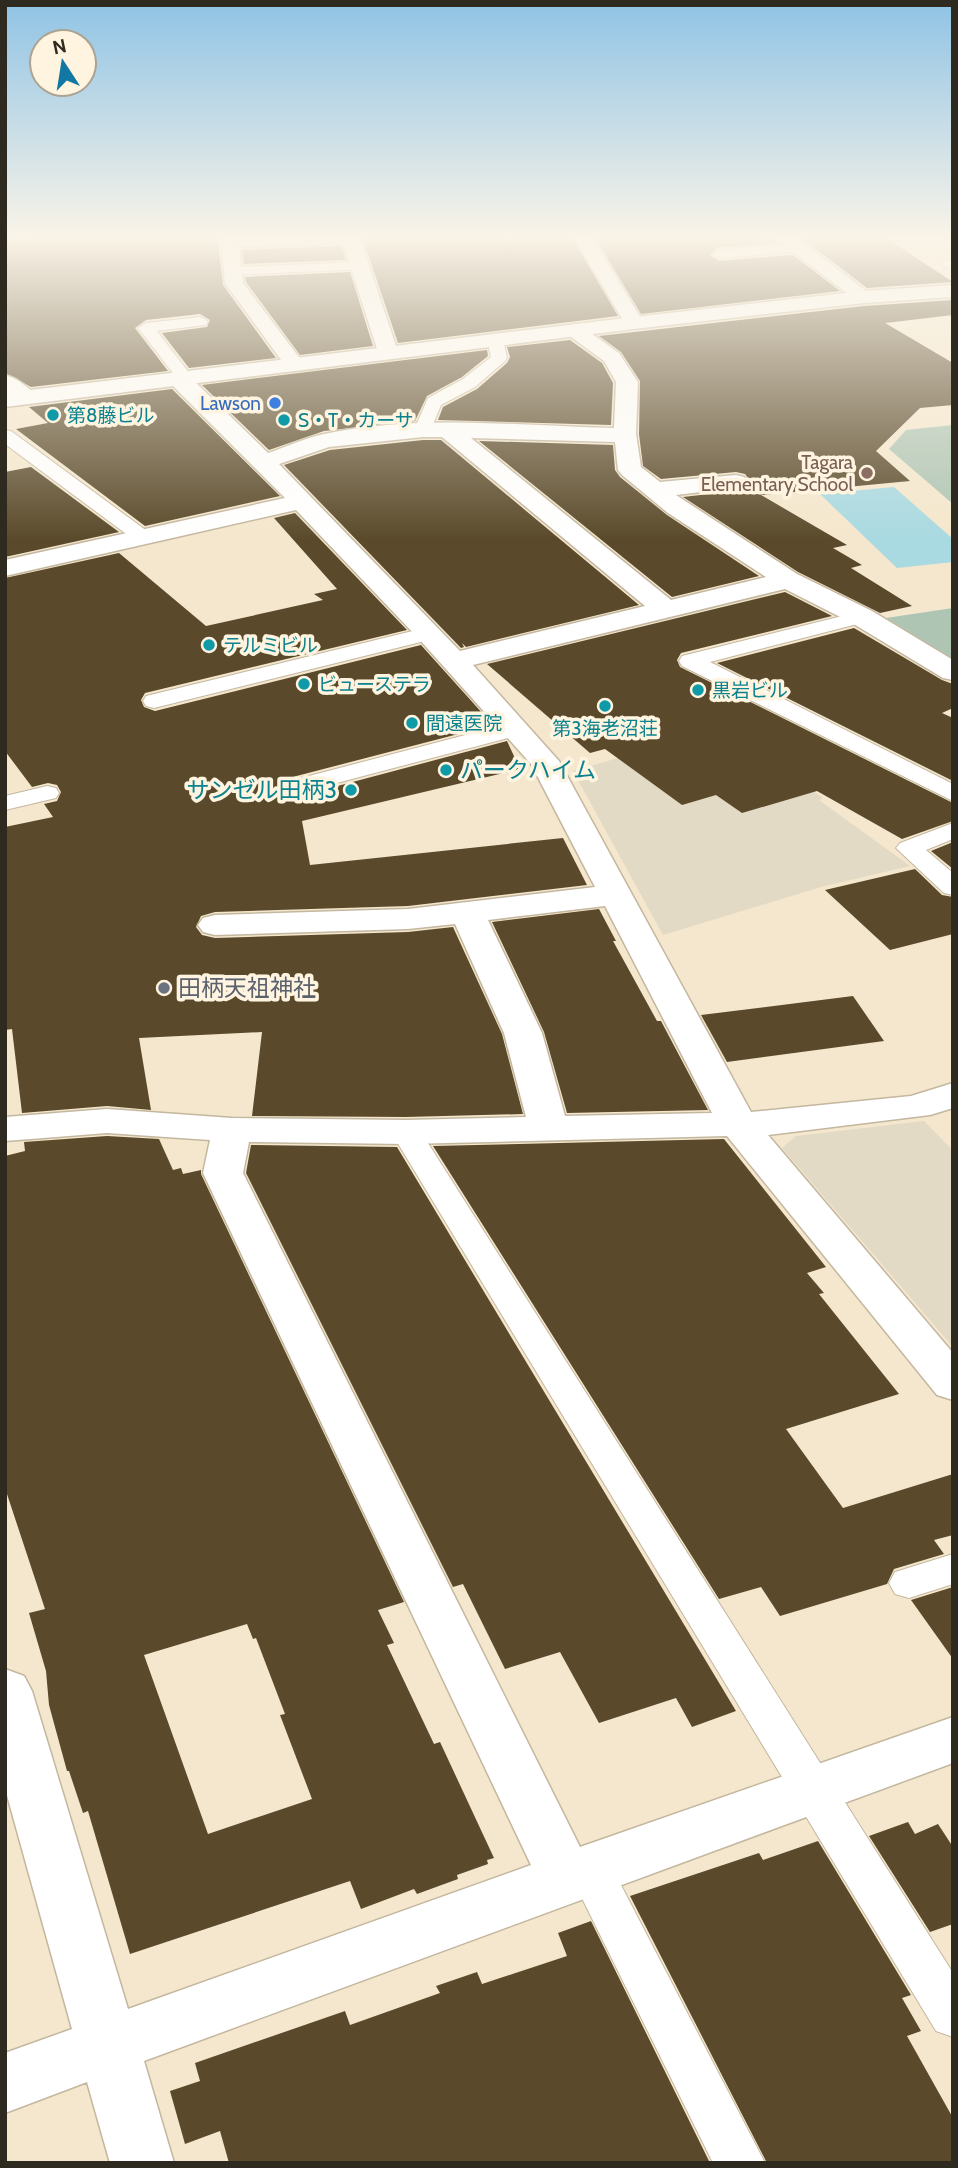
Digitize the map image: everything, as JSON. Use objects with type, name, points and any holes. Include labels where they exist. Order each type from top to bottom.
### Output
[{"type":"street","points":[[274,337],[294,364]]},
{"type":"street","points":[[383,337],[388,352]]},
{"type":"street","points":[[5,381],[15,399],[511,337]]},
{"type":"street","points":[[584,337],[612,356],[627,382],[625,435],[630,470],[677,508],[788,580],[862,617],[953,672]]},
{"type":"street","points":[[182,379],[429,633],[544,761],[738,1124],[953,1384]]},
{"type":"street","points":[[264,462],[326,441],[368,434],[435,430],[625,435]]},
{"type":"street","points":[[435,430],[666,610]]},
{"type":"street","points":[[655,490],[736,482]]},
{"type":"street","points":[[5,568],[303,501]]},
{"type":"street","points":[[454,661],[788,580]]},
{"type":"street","points":[[215,925],[408,919],[615,895]]},
{"type":"street","points":[[467,912],[523,1033],[550,1129]]},
{"type":"street","points":[[5,1129],[107,1121],[232,1130],[406,1132],[777,1123],[916,1107],[953,1095]]},
{"type":"street","points":[[232,1130],[223,1173],[578,1874]]},
{"type":"street","points":[[5,1691],[142,2163]]},
{"type":"street","points":[[5,2083],[953,1740]]},
{"type":"lane","points":[[152,337],[182,379]]},
{"type":"lane","points":[[435,430],[434,401],[469,383],[499,358],[495,339]]},
{"type":"lane","points":[[10,443],[144,538]]},
{"type":"lane","points":[[862,617],[690,661],[953,794]]},
{"type":"lane","points":[[155,701],[429,633]]},
{"type":"lane","points":[[295,787],[515,729]]},
{"type":"lane","points":[[5,803],[47,793]]},
{"type":"lane","points":[[953,830],[909,848],[953,887]]},
{"type":"lane","points":[[406,1132],[953,2015]]},
{"type":"lane","points":[[909,1583],[953,1569]]},
{"type":"lane","points":[[578,1874],[740,2163]]},
{"type":"shaded area","points":[[722,728],[823,798],[819,800],[910,866],[821,887],[663,935],[573,771]]},
{"type":"shaded area","points":[[924,1121],[953,1151],[953,1347],[782,1148],[796,1136]]},
{"type":"green space","points":[[953,425],[953,504],[889,449],[906,430]]},
{"type":"green space","points":[[953,608],[953,659],[886,618]]},
{"type":"water","points":[[894,487],[953,539],[953,562],[897,568],[820,494]]},
{"type":"building","points":[[5,337],[142,337],[168,371],[31,387],[5,373]]},
{"type":"building","points":[[165,337],[261,337],[276,358],[189,368]]},
{"type":"building","points":[[287,337],[370,337],[373,346],[300,355]]},
{"type":"building","points":[[396,337],[445,337],[398,343]]},
{"type":"building","name":"Tagara Elementary School","points":[[601,337],[909,337],[953,363],[953,405],[920,408],[876,451],[910,481],[761,495],[847,545],[833,548],[862,565],[851,568],[912,606],[880,613],[798,572],[683,497],[744,490],[751,482],[745,474],[736,472],[661,479],[643,466],[639,434],[640,381],[621,352]]},
{"type":"building","points":[[570,340],[602,363],[613,383],[611,425],[438,420],[443,407],[477,389],[507,363],[510,357],[507,347]]},
{"type":"building","points":[[487,350],[488,356],[462,377],[427,396],[415,421],[324,431],[269,450],[202,385]]},
{"type":"building","points":[[172,389],[280,496],[145,526],[16,429],[48,423],[29,407]]},
{"type":"building","points":[[441,440],[639,605],[466,647],[462,643],[464,647],[461,648],[284,465],[330,450]]},
{"type":"building","points":[[479,441],[613,445],[615,470],[620,477],[667,515],[759,576],[672,597]]},
{"type":"building","points":[[31,467],[119,532],[5,557],[5,472]]},
{"type":"building","points":[[295,513],[407,630],[145,693],[141,700],[144,707],[155,711],[421,645],[493,725],[285,779],[281,786],[284,793],[296,797],[507,741],[520,769],[302,821],[310,865],[563,838],[587,885],[408,906],[215,912],[201,916],[196,927],[202,935],[215,938],[408,932],[453,927],[502,1034],[523,1114],[406,1117],[252,1116],[262,1032],[139,1038],[151,1110],[107,1106],[22,1113],[12,1029],[5,1030],[5,827],[53,817],[44,804],[57,801],[61,792],[57,785],[48,783],[32,787],[5,751],[5,578],[119,553],[206,626],[323,600],[314,594],[337,589],[274,518]]},
{"type":"building","points":[[785,592],[832,616],[681,653],[677,660],[680,667],[953,803],[953,821],[902,839],[817,791],[742,813],[716,795],[682,805],[605,749],[590,753],[487,664]]},
{"type":"building","points":[[854,628],[953,684],[953,708],[942,713],[953,718],[953,781],[717,663]]},
{"type":"building","points":[[953,842],[953,869],[931,851]]},
{"type":"building","points":[[915,869],[942,895],[953,897],[953,934],[890,950],[825,890]]},
{"type":"building","points":[[599,909],[616,941],[613,941],[657,1021],[661,1021],[708,1110],[567,1113],[544,1032],[492,922]]},
{"type":"building","points":[[853,996],[884,1041],[727,1062],[701,1015]]},
{"type":"building","points":[[107,1136],[159,1139],[173,1170],[181,1168],[183,1174],[201,1170],[404,1602],[378,1610],[394,1643],[387,1645],[434,1744],[440,1742],[494,1858],[487,1860],[488,1864],[457,1875],[458,1879],[417,1894],[414,1889],[361,1909],[350,1881],[130,1954],[88,1811],[83,1813],[67,1771],[49,1705],[46,1671],[29,1613],[45,1609],[5,1488],[5,1156],[25,1151],[24,1142]],"holes":[[[247,1624],[253,1639],[256,1638],[285,1714],[280,1715],[312,1799],[208,1834],[144,1655]]]},
{"type":"building","points":[[724,1139],[826,1267],[807,1273],[824,1293],[819,1294],[899,1394],[786,1429],[843,1508],[953,1474],[953,1535],[934,1540],[944,1554],[894,1569],[887,1584],[780,1616],[761,1587],[719,1599],[433,1146]]},
{"type":"building","points":[[251,1145],[397,1147],[736,1711],[692,1727],[676,1698],[599,1723],[560,1652],[505,1669],[463,1584],[453,1587],[246,1173]]},
{"type":"building","points":[[953,1587],[953,1659],[911,1600]]},
{"type":"building","points":[[908,1822],[915,1834],[938,1824],[953,1847],[953,1924],[930,1932],[869,1836]]},
{"type":"building","points":[[818,1841],[911,1995],[902,1998],[921,2031],[907,2036],[953,2118],[953,2163],[767,2163],[630,1896],[759,1853],[763,1860]]},
{"type":"building","points":[[591,1921],[710,2163],[229,2163],[220,2131],[185,2144],[170,2091],[200,2081],[195,2063],[345,2011],[350,2025],[440,1993],[436,1986],[477,1972],[482,1984],[567,1956],[558,1933]]},
{"type":"place","name":"Lawson","points":[[275,403]]},
{"type":"place","name":"第8藤ビル","points":[[53,415]]},
{"type":"place","name":"S・T・カーサ","points":[[284,420]]},
{"type":"place","name":"Tagara Elementary School","points":[[867,473]]},
{"type":"place","name":"テルミビル","points":[[209,645]]},
{"type":"place","name":"ビューステラ","points":[[304,684]]},
{"type":"place","name":"黒岩ビル","points":[[698,690]]},
{"type":"place","name":"第3海老沼荘","points":[[605,706]]},
{"type":"place","name":"間遠医院","points":[[412,723]]},
{"type":"place","name":"パークハイム","points":[[446,770]]},
{"type":"place","name":"サンゼル田柄3","points":[[351,790]]},
{"type":"place","name":"田柄天祖神社","points":[[164,988]]}]
